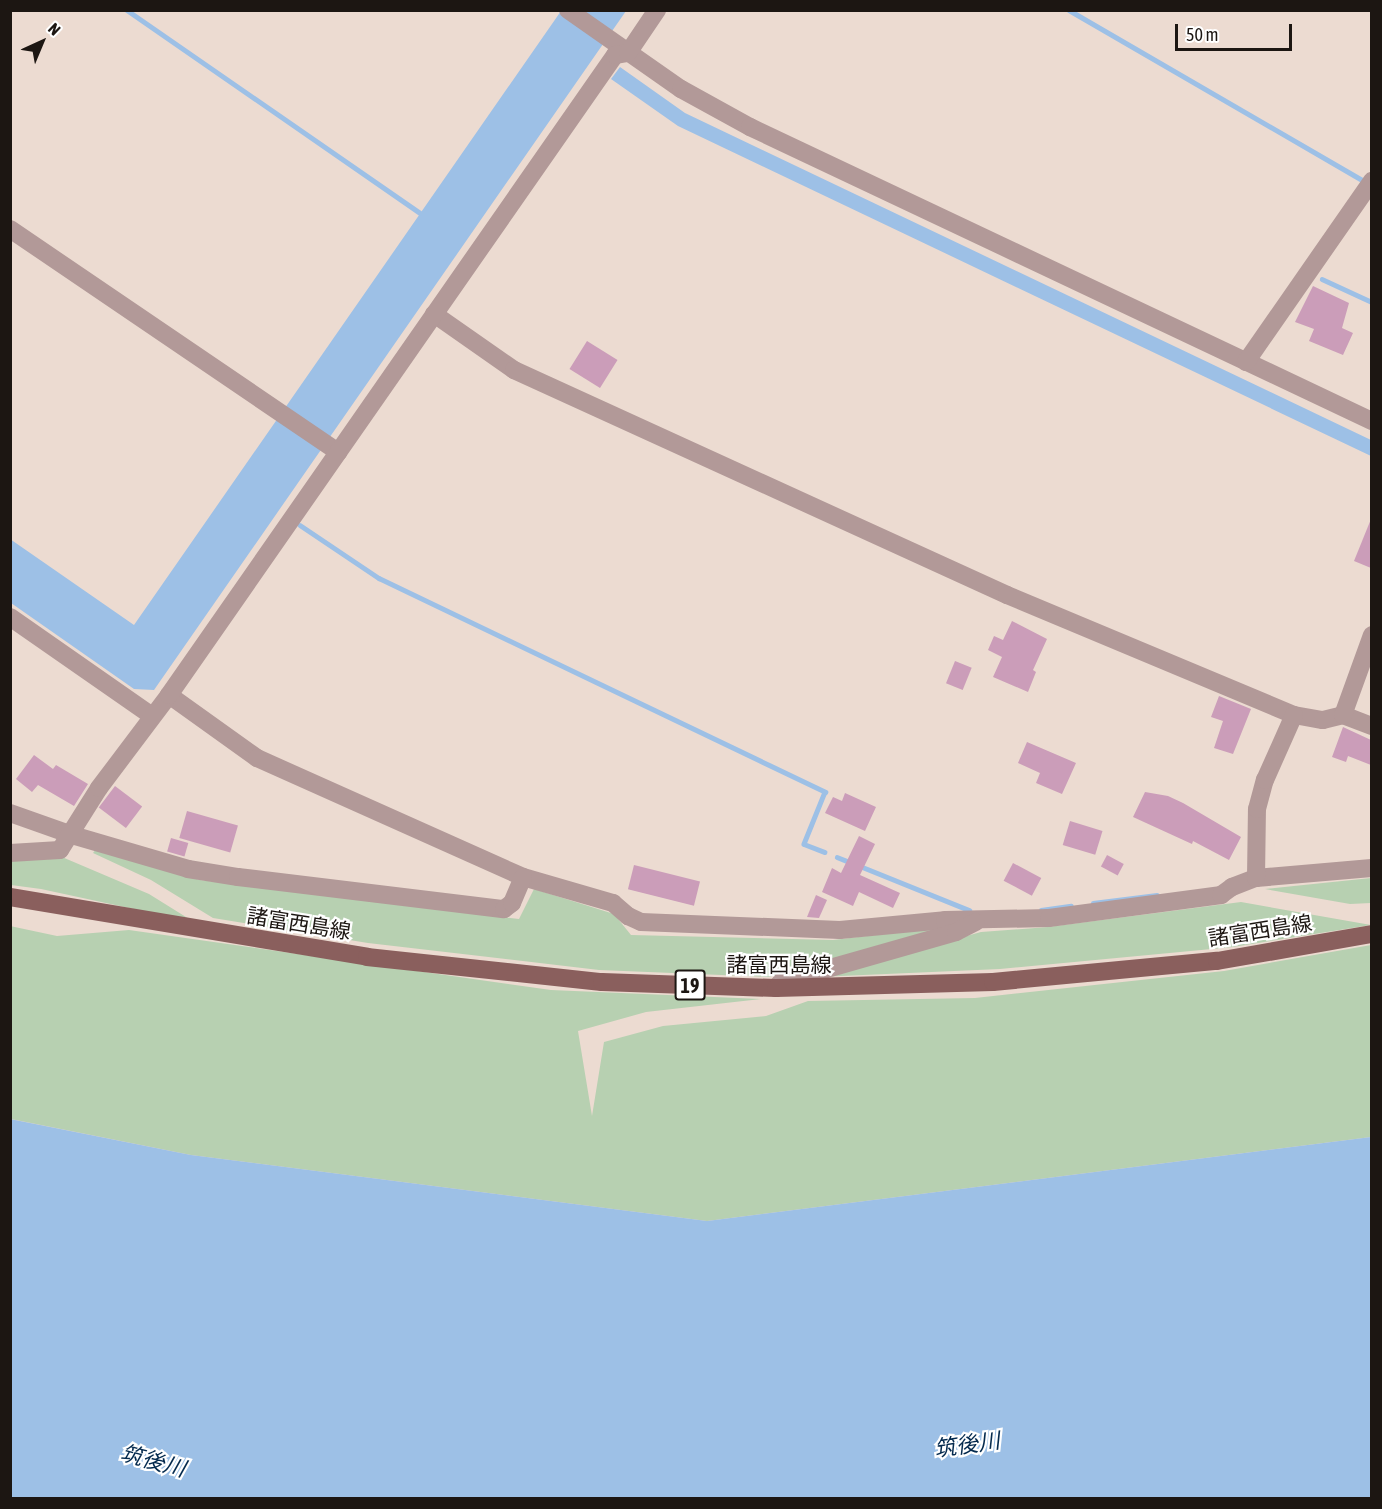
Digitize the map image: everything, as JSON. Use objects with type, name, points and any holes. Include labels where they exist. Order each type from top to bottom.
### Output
[{"type":"main road","name":"諸富西島線","points":[[10,897],[367,957],[602,982],[776,988],[1005,981],[1217,961],[1371,934]]},
{"type":"street","points":[[568,10],[681,89],[750,127],[1371,421]]},
{"type":"street","points":[[10,853],[60,850],[72,836],[99,788],[170,695],[333,449],[434,314],[615,56],[628,53],[657,10]]},
{"type":"street","points":[[1246,362],[1371,181]]},
{"type":"street","points":[[10,229],[333,449]]},
{"type":"street","points":[[434,314],[514,370],[1006,595],[1294,715],[1323,720],[1343,715],[1371,726]]},
{"type":"street","points":[[10,617],[152,716]]},
{"type":"street","points":[[1343,715],[1371,635]]},
{"type":"street","points":[[170,695],[257,758],[523,877],[613,903],[628,916],[641,922],[840,930],[945,920],[1049,918],[1221,895],[1232,887],[1256,878],[1371,868]]},
{"type":"street","points":[[1256,878],[1257,809],[1265,780],[1294,715]]},
{"type":"street","points":[[10,813],[72,836],[188,869],[504,909],[512,903],[523,877]]},
{"type":"street","points":[[776,988],[781,982],[956,932],[978,921]]},
{"type":"green space","points":[[96,849],[200,880],[519,919],[534,889],[614,914],[631,935],[833,940],[952,926],[769,977],[599,970],[368,943],[213,918],[151,880],[93,853]]},
{"type":"green space","points":[[62,857],[149,894],[194,922],[41,889],[11,885],[10,859]]},
{"type":"green space","points":[[1371,878],[1371,903],[1350,904],[1265,889]]},
{"type":"green space","points":[[1241,902],[1371,925],[1233,947],[1000,969],[818,977],[981,932],[1048,927]]},
{"type":"green space","points":[[10,926],[57,936],[129,930],[551,990],[761,999],[646,1012],[578,1031],[592,1116],[604,1042],[663,1026],[766,1016],[808,1001],[975,998],[1224,971],[1371,945],[1371,1137],[707,1221],[191,1155],[11,1119]]},
{"type":"water","points":[[561,11],[626,11],[154,690],[134,689],[11,603],[10,539],[134,625]]},
{"type":"water","points":[[620,67],[685,113],[1371,440],[1371,456],[678,126],[611,79]]},
{"type":"water","name":"筑後川","points":[[10,1119],[191,1155],[707,1221],[1371,1137],[1371,1498],[11,1498]]},
{"type":"building","points":[[1313,286],[1349,303],[1342,328],[1353,333],[1343,355],[1309,341],[1314,329],[1295,322]]},
{"type":"building","points":[[587,341],[618,360],[600,388],[570,369]]},
{"type":"building","points":[[1371,519],[1371,568],[1354,561]]},
{"type":"building","points":[[1012,621],[1047,639],[1033,670],[1036,672],[1028,692],[993,677],[1002,657],[988,650],[994,636],[1003,640]]},
{"type":"building","points":[[955,661],[972,668],[963,690],[946,683]]},
{"type":"building","points":[[1219,696],[1251,709],[1233,754],[1214,748],[1223,721],[1211,717]]},
{"type":"building","points":[[1343,727],[1371,740],[1371,765],[1348,756],[1346,762],[1332,757]]},
{"type":"building","points":[[1027,742],[1076,763],[1062,794],[1036,783],[1040,773],[1018,763]]},
{"type":"building","points":[[34,755],[53,769],[56,765],[88,784],[74,806],[38,785],[32,792],[16,779]]},
{"type":"building","points":[[115,786],[142,806],[126,828],[99,808]]},
{"type":"building","points":[[1145,792],[1168,796],[1183,803],[1241,837],[1229,860],[1193,841],[1192,844],[1133,817]]},
{"type":"building","points":[[845,793],[876,807],[865,831],[825,813],[833,797],[842,801]]},
{"type":"building","points":[[187,811],[238,826],[230,853],[179,838]]},
{"type":"building","points":[[1070,821],[1103,831],[1095,855],[1063,845]]},
{"type":"building","points":[[859,836],[875,844],[860,875],[900,893],[893,908],[859,892],[853,906],[822,892],[832,868],[841,873]]},
{"type":"building","points":[[171,838],[188,843],[184,856],[167,851]]},
{"type":"building","points":[[1107,855],[1124,864],[1118,875],[1101,866]]},
{"type":"building","points":[[1013,863],[1041,878],[1032,896],[1004,881]]},
{"type":"building","points":[[634,865],[700,881],[694,906],[628,889]]},
{"type":"building","points":[[816,895],[827,900],[819,918],[807,917]]},
{"type":"waterway","points":[[127,10],[420,213]]},
{"type":"waterway","points":[[1069,10],[1362,180]]},
{"type":"waterway","points":[[1322,279],[1372,302]]},
{"type":"waterway","points":[[300,525],[379,578],[825,792],[804,844],[825,852]]},
{"type":"waterway","points":[[837,857],[852,863]]},
{"type":"waterway","points":[[860,866],[969,910]]},
{"type":"waterway","points":[[1093,903],[1156,895]]},
{"type":"waterway","points":[[1041,910],[1071,906]]}]
